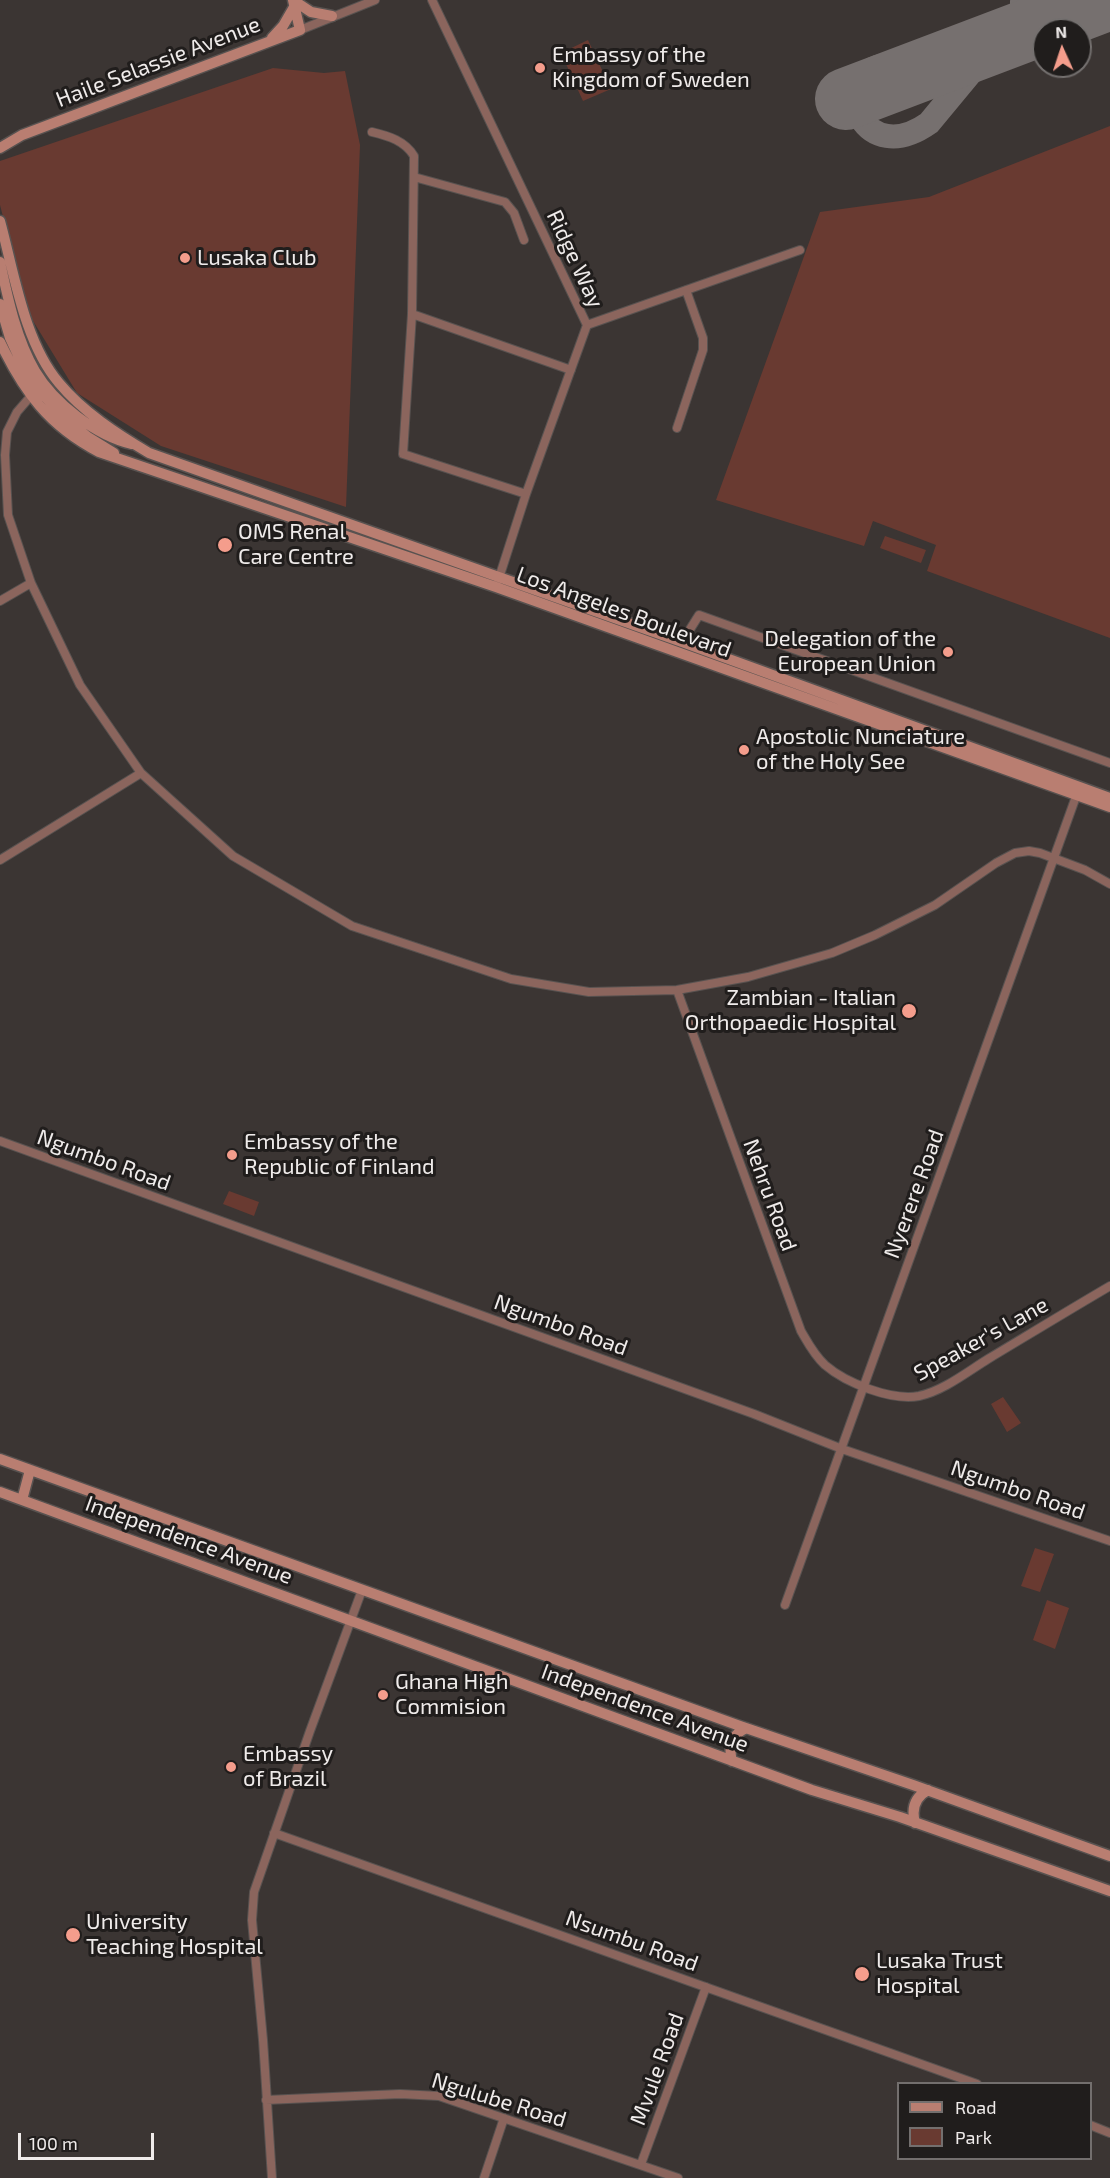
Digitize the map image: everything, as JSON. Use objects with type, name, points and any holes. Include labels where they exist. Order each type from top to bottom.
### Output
[{"type":"main road","points":[[293,2],[311,12],[332,16]]},
{"type":"main road","points":[[293,2],[300,30]]},
{"type":"main road","points":[[270,41],[284,26],[293,2]]},
{"type":"main road","name":"Haile Selassie Avenue","points":[[0,148],[22,135],[300,30]]},
{"type":"main road","name":"Haile Selassie Avenue","points":[[0,139],[22,135]]},
{"type":"main road","name":"Los Angeles Boulevard","points":[[0,221],[26,318],[39,352],[57,381],[82,407],[148,453],[498,582],[1078,790],[1110,798]]},
{"type":"main road","name":"Los Angeles Boulevard","points":[[0,262],[18,334],[35,372],[66,407],[93,429],[115,440],[136,445]]},
{"type":"main road","name":"Los Angeles Boulevard","points":[[0,303],[10,338],[28,377],[60,414],[88,437],[124,460]]},
{"type":"main road","name":"Los Angeles Boulevard","points":[[0,342],[30,397],[75,440],[99,452],[682,642],[1078,790],[1110,807]]},
{"type":"main road","name":"Independence Avenue","points":[[0,1459],[730,1723],[928,1790],[1110,1856]]},
{"type":"main road","points":[[22,1500],[30,1470]]},
{"type":"main road","name":"Independence Avenue","points":[[0,1492],[812,1790],[915,1822],[1110,1892]]},
{"type":"main road","points":[[717,1755],[731,1742],[730,1723]]},
{"type":"main road","points":[[732,1761],[730,1747],[732,1741],[740,1731],[746,1728]]},
{"type":"main road","points":[[900,1817],[914,1804],[913,1785]]},
{"type":"main road","points":[[915,1822],[914,1803],[928,1790]]},
{"type":"street","name":"Haile Selassie Avenue","points":[[300,30],[375,0]]},
{"type":"street","name":"Ridge Way","points":[[432,0],[587,325],[526,494],[498,582]]},
{"type":"street","points":[[372,132],[388,136],[408,146],[414,156],[412,314],[403,454],[526,494]]},
{"type":"street","points":[[414,177],[505,202],[514,213],[524,240]]},
{"type":"street","points":[[587,325],[800,250]]},
{"type":"street","points":[[677,428],[703,350],[703,338],[686,290]]},
{"type":"street","points":[[412,314],[571,370]]},
{"type":"street","points":[[30,397],[17,412],[7,432],[4,454],[8,515],[31,583],[80,686],[141,773],[233,856],[352,926],[511,979],[589,992],[677,990],[748,977],[832,953],[875,935],[934,905],[996,863],[1015,853],[1029,851],[1054,858],[1110,884]]},
{"type":"street","points":[[0,601],[31,583]]},
{"type":"street","points":[[682,642],[699,615],[1110,764]]},
{"type":"street","points":[[0,860],[141,773]]},
{"type":"street","name":"Nyerere Road","points":[[786,1605],[1078,790]]},
{"type":"street","name":"Nehru Road","points":[[677,990],[801,1331],[812,1351],[824,1364],[864,1386]]},
{"type":"street","name":"Ngumbo Road","points":[[0,1142],[754,1414],[842,1449],[1110,1541]]},
{"type":"street","name":"Speaker's Lane","points":[[864,1386],[886,1395],[904,1397],[920,1396],[932,1392],[1110,1286]]},
{"type":"street","points":[[272,2178],[252,1920],[254,1892],[362,1590]]},
{"type":"street","name":"Nsumbu Road","points":[[274,1833],[971,2082]]},
{"type":"street","name":"Mvule Road","points":[[641,2164],[706,1987]]},
{"type":"street","name":"Ngulube Road","points":[[266,2100],[419,2094],[439,2096],[678,2178]]},
{"type":"street","points":[[484,2178],[504,2118]]},
{"type":"street","points":[[1092,2126],[1110,2133]]},
{"type":"green space","points":[[588,40],[611,89],[583,101],[561,53]]},
{"type":"green space","name":"Lusaka Club","points":[[273,68],[324,73],[345,71],[360,145],[346,507],[161,446],[77,393],[27,311],[0,205],[0,161]]},
{"type":"green space","points":[[1110,126],[1110,638],[927,571],[936,545],[873,521],[864,546],[716,500],[820,212],[929,197]]},
{"type":"green space","points":[[885,536],[926,550],[921,563],[880,548]]},
{"type":"green space","points":[[229,1191],[259,1202],[254,1216],[223,1204]]},
{"type":"green space","points":[[1003,1397],[1021,1423],[1007,1432],[991,1404]]},
{"type":"green space","points":[[1035,1548],[1054,1554],[1040,1592],[1021,1586]]},
{"type":"green space","points":[[1047,1600],[1069,1608],[1055,1649],[1033,1640]]},
{"type":"taxiway","points":[[1022,0],[1042,14],[1066,16]]},
{"type":"taxiway","points":[[923,70],[882,66],[863,76],[856,89],[856,104],[861,118],[872,130],[887,136],[906,134],[929,123],[992,47],[1017,24],[1022,9],[1022,0]]},
{"type":"runway","points":[[846,99],[1107,0]]},
{"type":"place","name":"Embassy of the Kingdom of Sweden","points":[[540,68]]},
{"type":"place","name":"Lusaka Club","points":[[185,258]]},
{"type":"place","name":"OMS Renal Care Centre","points":[[225,545]]},
{"type":"place","name":"Delegation of the European Union","points":[[948,652]]},
{"type":"place","name":"Apostolic Nunciature of the Holy See","points":[[744,750]]},
{"type":"place","name":"Zambian - Italian Orthopaedic Hospital","points":[[909,1011]]},
{"type":"place","name":"Embassy of the Republic of Finland","points":[[232,1155]]},
{"type":"place","name":"Ghana High Commision","points":[[383,1695]]},
{"type":"place","name":"Embassy of Brazil","points":[[231,1767]]},
{"type":"place","name":"University Teaching Hospital","points":[[73,1935]]},
{"type":"place","name":"Lusaka Trust Hospital","points":[[862,1974]]}]
